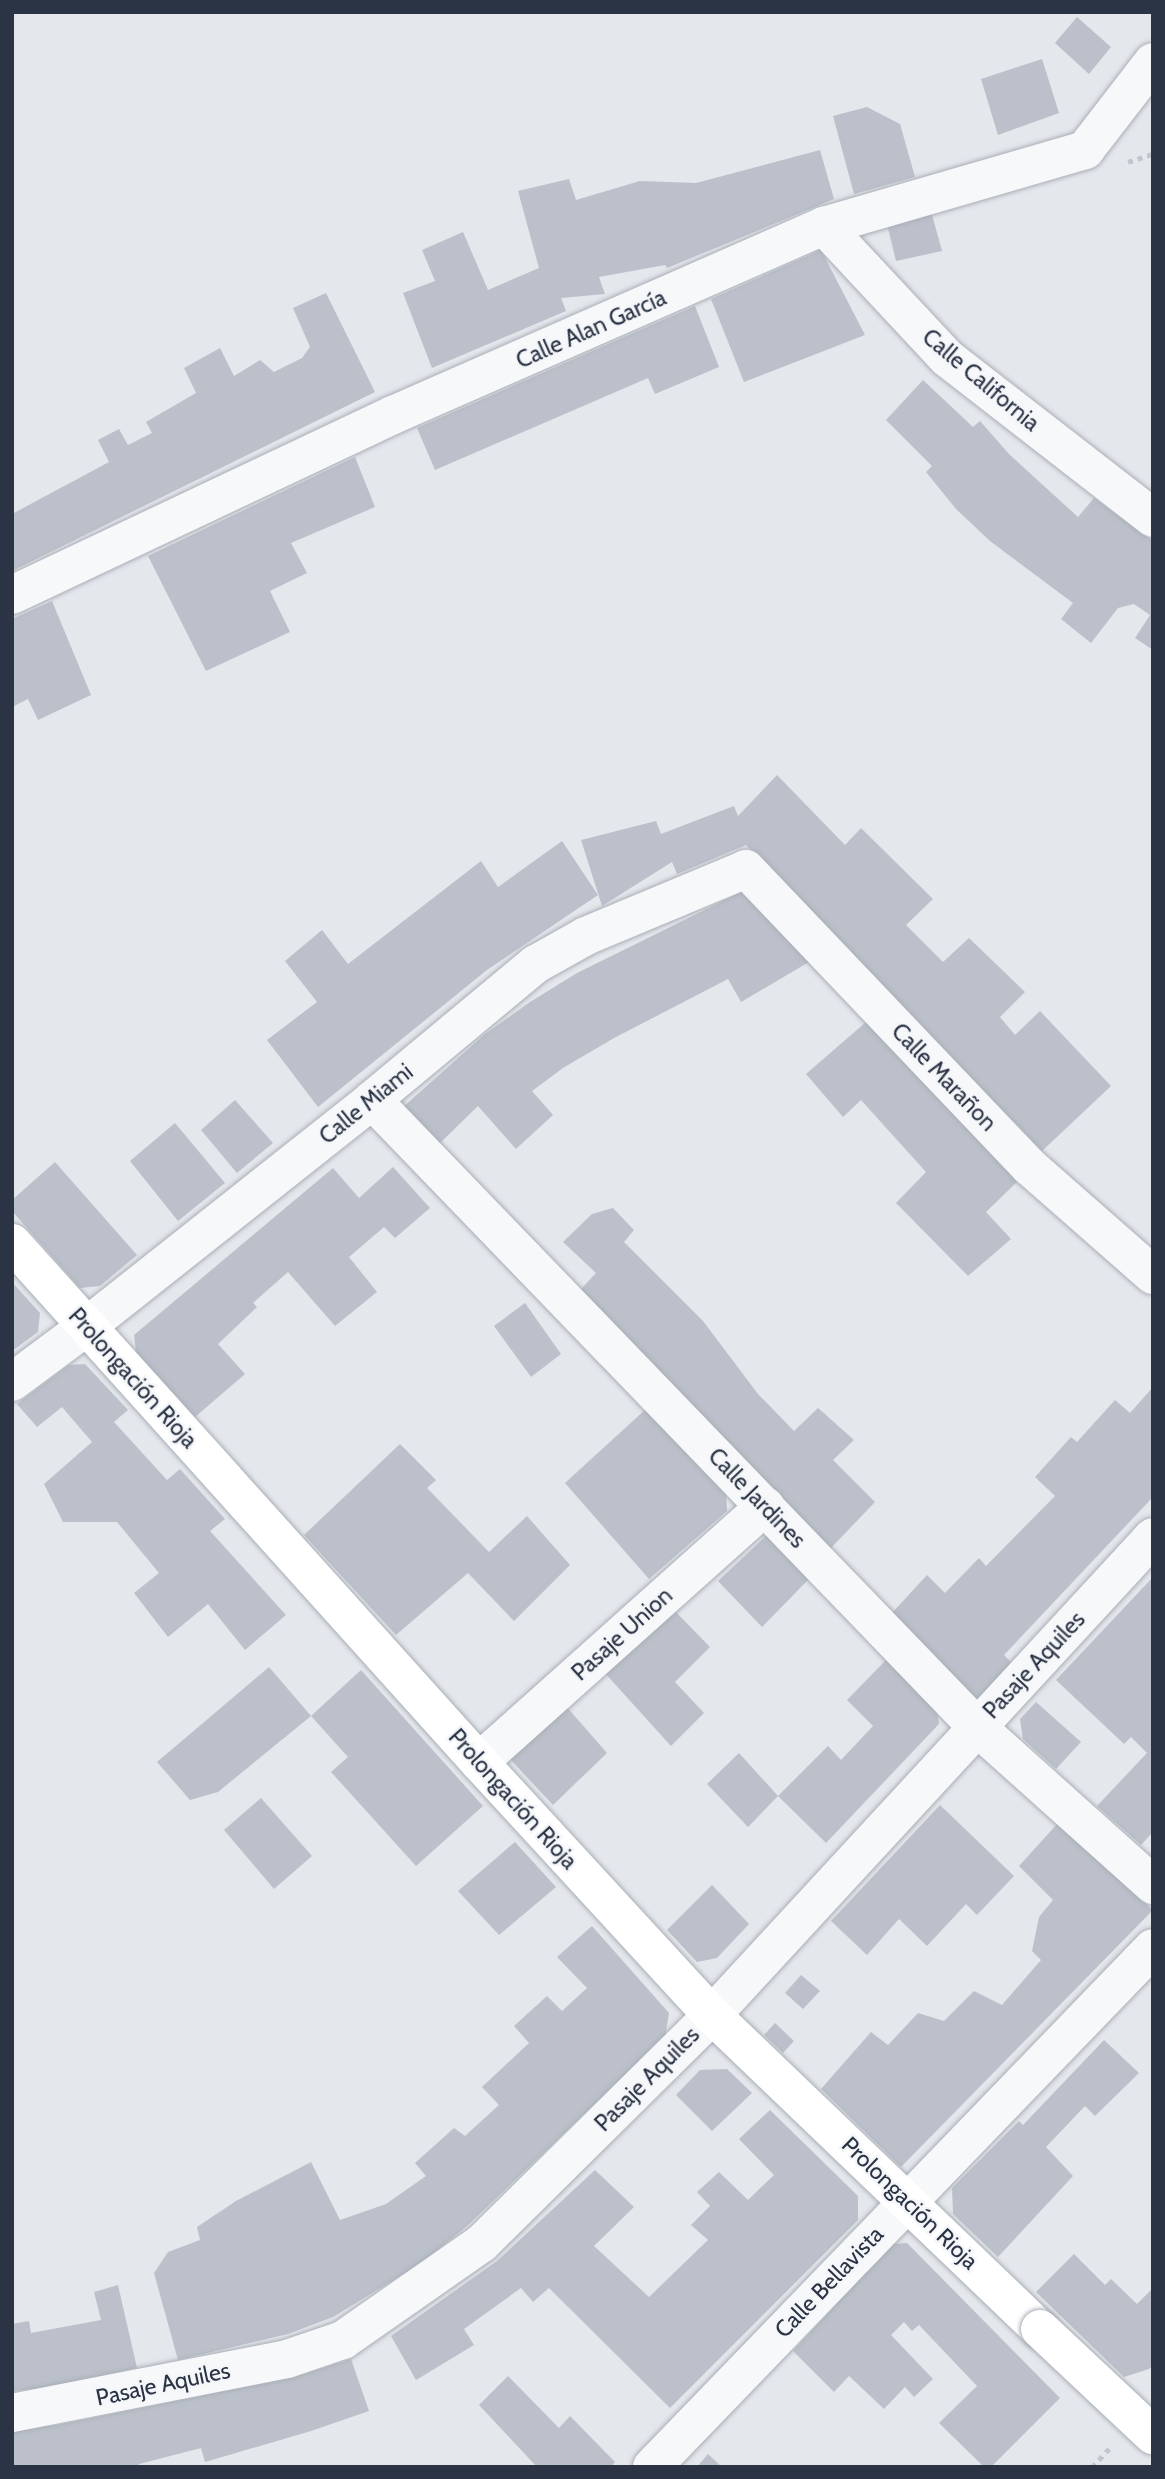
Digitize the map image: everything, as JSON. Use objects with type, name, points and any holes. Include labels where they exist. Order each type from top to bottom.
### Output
[{"type":"street","name":"Calle Alan García","points":[[12,596],[393,415],[824,226],[1086,150],[1153,62]]},
{"type":"street","name":"Calle California","points":[[824,226],[947,358],[1153,518]]},
{"type":"street","name":"Calle Miami","points":[[12,1382],[86,1327],[372,1100],[536,964],[586,936],[746,869]]},
{"type":"street","name":"Calle Marañon","points":[[746,869],[1052,1187],[1153,1275]]},
{"type":"street","name":"Calle Jardines","points":[[372,1100],[977,1727],[1153,1885]]},
{"type":"street","name":"Prolongación Rioja","points":[[12,1242],[479,1762],[712,2015],[1153,2435]]},
{"type":"street","name":"Pasaje Union","points":[[479,1762],[765,1506]]},
{"type":"street","name":"Pasaje Aquiles","points":[[12,2413],[286,2359],[342,2340],[482,2243],[712,2015],[1153,1537]]},
{"type":"street","name":"Calle Bellavista","points":[[652,2467],[1153,1948]]},
{"type":"building","points":[[1077,17],[1111,47],[1089,74],[1055,43]]},
{"type":"building","points":[[1042,59],[1059,113],[998,135],[981,79]]},
{"type":"building","points":[[867,107],[900,124],[915,177],[854,194],[833,116]]},
{"type":"building","points":[[820,150],[834,199],[667,268],[665,265],[599,277],[605,294],[561,298],[566,311],[432,368],[403,293],[435,281],[422,250],[463,232],[488,290],[539,268],[518,191],[569,179],[576,200],[640,181],[696,183]]},
{"type":"building","points":[[931,211],[942,251],[896,261],[887,224]]},
{"type":"building","points":[[821,250],[865,335],[744,382],[711,299]]},
{"type":"building","points":[[326,293],[375,392],[12,571],[12,514],[109,462],[98,440],[119,429],[128,445],[152,433],[146,422],[196,393],[184,368],[220,348],[234,376],[260,360],[274,372],[302,358],[310,347],[293,308]]},
{"type":"building","points":[[695,306],[719,367],[655,394],[648,378],[435,470],[417,428]]},
{"type":"building","points":[[923,380],[973,427],[980,421],[1009,454],[1078,517],[1094,498],[1153,541],[1153,650],[1135,638],[1150,615],[1134,604],[1118,608],[1091,643],[1061,619],[1073,603],[990,541],[956,509],[926,472],[932,466],[886,420]]},
{"type":"building","points":[[355,457],[375,507],[291,543],[307,573],[270,591],[290,632],[206,671],[148,556]]},
{"type":"building","points":[[52,601],[91,695],[38,720],[28,699],[12,707],[12,619]]},
{"type":"building","points":[[777,775],[845,845],[861,828],[933,899],[906,925],[943,962],[969,938],[1025,992],[1000,1017],[1015,1035],[1040,1011],[1111,1086],[1042,1151],[746,845],[677,874],[672,862],[602,906],[581,840],[656,821],[661,834],[734,806],[738,816]]},
{"type":"building","points":[[562,841],[598,895],[487,970],[318,1107],[267,1040],[317,1002],[285,961],[322,930],[348,964],[481,861],[498,887]]},
{"type":"building","points":[[741,892],[809,962],[741,1002],[728,979],[614,1038],[563,1068],[532,1091],[553,1115],[516,1149],[478,1106],[438,1145],[402,1108],[485,1034],[530,1002],[577,973]]},
{"type":"building","points":[[866,1022],[1018,1181],[986,1212],[1011,1239],[968,1276],[896,1203],[926,1172],[861,1100],[843,1117],[806,1074]]},
{"type":"building","points":[[235,1100],[273,1143],[237,1173],[201,1130]]},
{"type":"building","points":[[175,1123],[225,1183],[178,1221],[130,1161]]},
{"type":"building","points":[[55,1162],[137,1255],[100,1286],[80,1288],[12,1211],[12,1200]]},
{"type":"building","points":[[393,1167],[430,1208],[395,1238],[384,1227],[349,1257],[377,1292],[335,1326],[288,1272],[253,1303],[257,1307],[218,1344],[245,1374],[195,1417],[136,1352],[134,1335],[333,1168],[359,1198]]},
{"type":"building","points":[[613,1208],[634,1230],[624,1242],[703,1321],[758,1394],[794,1431],[818,1408],[854,1440],[833,1460],[875,1502],[830,1549],[581,1289],[596,1273],[563,1242],[592,1214]]},
{"type":"building","points":[[12,1282],[40,1313],[38,1332],[12,1351]]},
{"type":"building","points":[[525,1303],[561,1354],[531,1377],[494,1326]]},
{"type":"building","points":[[85,1364],[128,1410],[114,1422],[167,1480],[180,1469],[225,1519],[210,1531],[286,1615],[245,1650],[208,1604],[168,1637],[134,1593],[159,1573],[117,1522],[63,1522],[44,1484],[92,1442],[62,1407],[37,1427],[17,1404],[69,1365]]},
{"type":"building","points":[[1153,1387],[1153,1497],[1004,1655],[1018,1669],[982,1706],[892,1613],[927,1575],[945,1593],[979,1558],[986,1566],[1055,1496],[1035,1477],[1071,1437],[1077,1442],[1115,1400],[1130,1413]]},
{"type":"building","points":[[646,1409],[726,1492],[727,1511],[649,1579],[565,1483]]},
{"type":"building","points":[[400,1444],[436,1480],[427,1488],[489,1552],[527,1516],[570,1565],[514,1621],[468,1573],[396,1635],[304,1535]]},
{"type":"building","points":[[767,1535],[809,1579],[762,1627],[718,1581]]},
{"type":"building","points":[[1153,1577],[1153,1832],[1141,1845],[1097,1806],[1147,1753],[1131,1737],[1124,1744],[1056,1680]]},
{"type":"building","points":[[672,1608],[710,1647],[675,1682],[704,1713],[671,1746],[603,1671]]},
{"type":"building","points":[[887,1659],[937,1711],[939,1724],[826,1843],[778,1796],[828,1746],[841,1760],[873,1726],[847,1700]]},
{"type":"building","points":[[269,1667],[311,1716],[218,1792],[190,1800],[157,1762]]},
{"type":"building","points":[[361,1670],[483,1806],[416,1866],[331,1772],[348,1757],[311,1716]]},
{"type":"building","points":[[1036,1702],[1081,1742],[1056,1769],[1023,1739],[1020,1719]]},
{"type":"building","points":[[565,1705],[607,1753],[553,1805],[508,1757]]},
{"type":"building","points":[[739,1753],[778,1796],[748,1827],[707,1784]]},
{"type":"building","points":[[261,1798],[312,1856],[274,1889],[224,1830]]},
{"type":"building","points":[[940,1805],[1014,1876],[977,1915],[966,1904],[927,1946],[899,1919],[867,1955],[831,1921]]},
{"type":"building","points":[[1058,1823],[1153,1910],[901,2167],[821,2089],[871,2032],[888,2045],[918,2013],[944,2021],[974,1991],[1002,2005],[1041,1960],[1032,1951],[1039,1917],[1053,1900],[1019,1866]]},
{"type":"building","points":[[515,1842],[556,1887],[499,1935],[458,1891]]},
{"type":"building","points":[[712,1885],[749,1924],[717,1958],[697,1962],[667,1930]]},
{"type":"building","points":[[592,1926],[669,2013],[665,2037],[467,2226],[423,2262],[333,2317],[288,2334],[178,2360],[154,2273],[168,2252],[200,2240],[197,2227],[236,2201],[311,2162],[340,2220],[386,2204],[426,2176],[415,2163],[454,2128],[465,2136],[499,2105],[482,2087],[529,2043],[514,2026],[547,1996],[562,2011],[587,1988],[557,1957]]},
{"type":"building","points":[[801,1975],[820,1991],[803,2009],[785,1993]]},
{"type":"building","points":[[775,2023],[794,2041],[783,2053],[764,2035]]},
{"type":"building","points":[[1104,2040],[1139,2073],[1095,2116],[1085,2106],[1046,2147],[1073,2176],[998,2257],[953,2214],[952,2188],[1019,2121],[1023,2125]]},
{"type":"building","points":[[727,2069],[752,2093],[712,2131],[676,2095],[700,2070]]},
{"type":"building","points":[[770,2110],[858,2196],[858,2220],[670,2408],[549,2288],[533,2302],[521,2288],[464,2329],[474,2345],[416,2380],[391,2336],[497,2261],[595,2170],[634,2207],[594,2246],[649,2297],[708,2240],[691,2225],[710,2206],[697,2192],[719,2172],[748,2200],[774,2175],[739,2139]]},
{"type":"building","points":[[907,2243],[1060,2398],[991,2467],[984,2467],[939,2423],[977,2386],[919,2325],[912,2331],[904,2322],[891,2335],[933,2379],[914,2397],[905,2387],[884,2409],[849,2376],[834,2392],[793,2351],[892,2244]]},
{"type":"building","points":[[1074,2254],[1105,2285],[1111,2279],[1137,2304],[1153,2288],[1153,2365],[1149,2369],[1124,2377],[1036,2292]]},
{"type":"building","points":[[118,2285],[137,2368],[43,2388],[12,2391],[12,2324],[29,2321],[31,2333],[101,2320],[94,2292]]},
{"type":"building","points":[[351,2359],[369,2411],[311,2431],[205,2462],[201,2448],[139,2464],[139,2467],[12,2467],[12,2430],[57,2425],[295,2377]]},
{"type":"building","points":[[508,2376],[559,2428],[570,2416],[615,2462],[611,2467],[537,2467],[479,2405]]},
{"type":"building","points":[[708,2454],[722,2467],[697,2467]]}]
